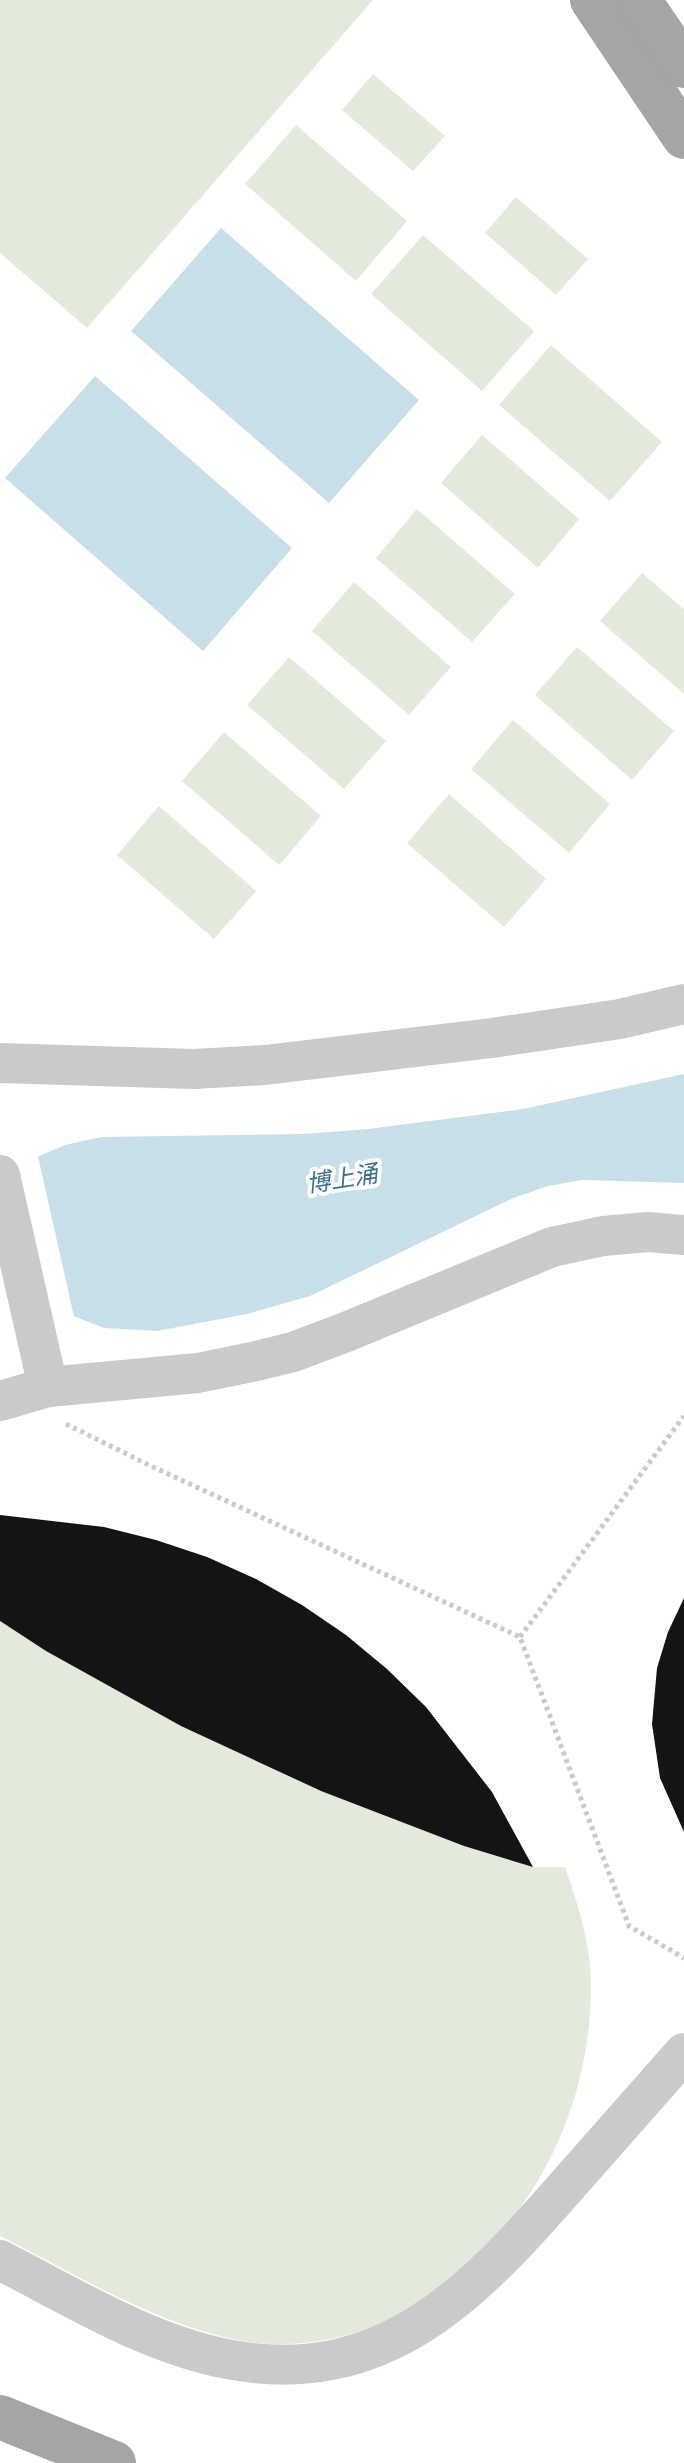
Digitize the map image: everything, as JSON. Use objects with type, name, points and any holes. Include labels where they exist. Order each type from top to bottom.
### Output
[{"type":"main road","points":[[592,0],[684,137]]},
{"type":"main road","points":[[639,0],[684,66]]},
{"type":"main road","points":[[0,2417],[114,2463]]},
{"type":"lane","points":[[0,1063],[194,1069],[265,1065],[492,1038],[620,1019],[684,1004]]},
{"type":"lane","points":[[0,1175],[36,1334],[20,1395],[198,1373],[256,1361],[293,1352],[346,1332],[552,1247],[603,1236],[648,1232],[684,1235]]},
{"type":"lane","points":[[0,2260],[124,2323],[176,2345],[227,2359],[295,2365],[330,2360],[382,2345],[424,2322],[478,2282],[684,2053]]},
{"type":"path","points":[[20,1395],[151,1466],[520,1637],[629,1926],[684,1958]]},
{"type":"path","points":[[520,1637],[684,1416]]},
{"type":"green space","points":[[0,0],[373,0],[87,328],[0,253]]},
{"type":"green space","points":[[373,74],[445,136],[413,171],[342,110]]},
{"type":"green space","points":[[296,125],[407,221],[356,281],[245,184]]},
{"type":"green space","points":[[516,197],[588,259],[556,295],[485,233]]},
{"type":"green space","points":[[423,235],[534,331],[482,391],[371,294]]},
{"type":"green space","points":[[551,345],[662,442],[610,501],[499,405]]},
{"type":"green space","points":[[482,435],[579,519],[538,568],[441,483]]},
{"type":"green space","points":[[417,509],[515,594],[472,642],[376,558]]},
{"type":"green space","points":[[642,573],[684,609],[684,694],[600,621]]},
{"type":"green space","points":[[354,582],[451,667],[409,715],[312,631]]},
{"type":"green space","points":[[577,647],[674,731],[632,780],[535,695]]},
{"type":"green space","points":[[289,657],[386,741],[344,789],[247,705]]},
{"type":"green space","points":[[513,720],[610,804],[569,853],[471,769]]},
{"type":"green space","points":[[224,732],[321,816],[279,865],[182,781]]},
{"type":"green space","points":[[449,794],[546,879],[504,927],[407,843]]},
{"type":"green space","points":[[159,806],[256,891],[214,939],[117,855]]},
{"type":"green space","points":[[0,1621],[46,1651],[181,1726],[321,1791],[464,1846],[533,1867],[565,1867],[584,1928],[590,1966],[587,2039],[571,2109],[558,2143],[522,2206],[490,2243],[418,2306],[387,2322],[337,2338],[285,2344],[249,2342],[176,2322],[138,2306],[0,2236]]},
{"type":"water","points":[[221,228],[419,400],[329,503],[131,331]]},
{"type":"water","points":[[95,376],[292,548],[203,651],[5,478]]},
{"type":"water","name":"博上涌","points":[[684,1074],[684,1183],[582,1180],[548,1186],[511,1199],[310,1296],[247,1314],[157,1331],[104,1328],[40,1303],[23,1163],[65,1145],[101,1137],[303,1134],[368,1129],[523,1109]]},
{"type":"pier","points":[[37,1152],[75,1321],[38,1307],[0,1303],[0,1165],[22,1160]]},
{"type":"building","points":[[0,1515],[104,1527],[156,1540],[207,1557],[256,1579],[302,1605],[346,1635],[426,1707],[492,1792],[533,1867],[464,1846],[321,1791],[181,1726],[46,1651],[0,1621]]},
{"type":"building","points":[[684,1598],[684,1832],[660,1778],[652,1724],[657,1668],[668,1632]]}]
